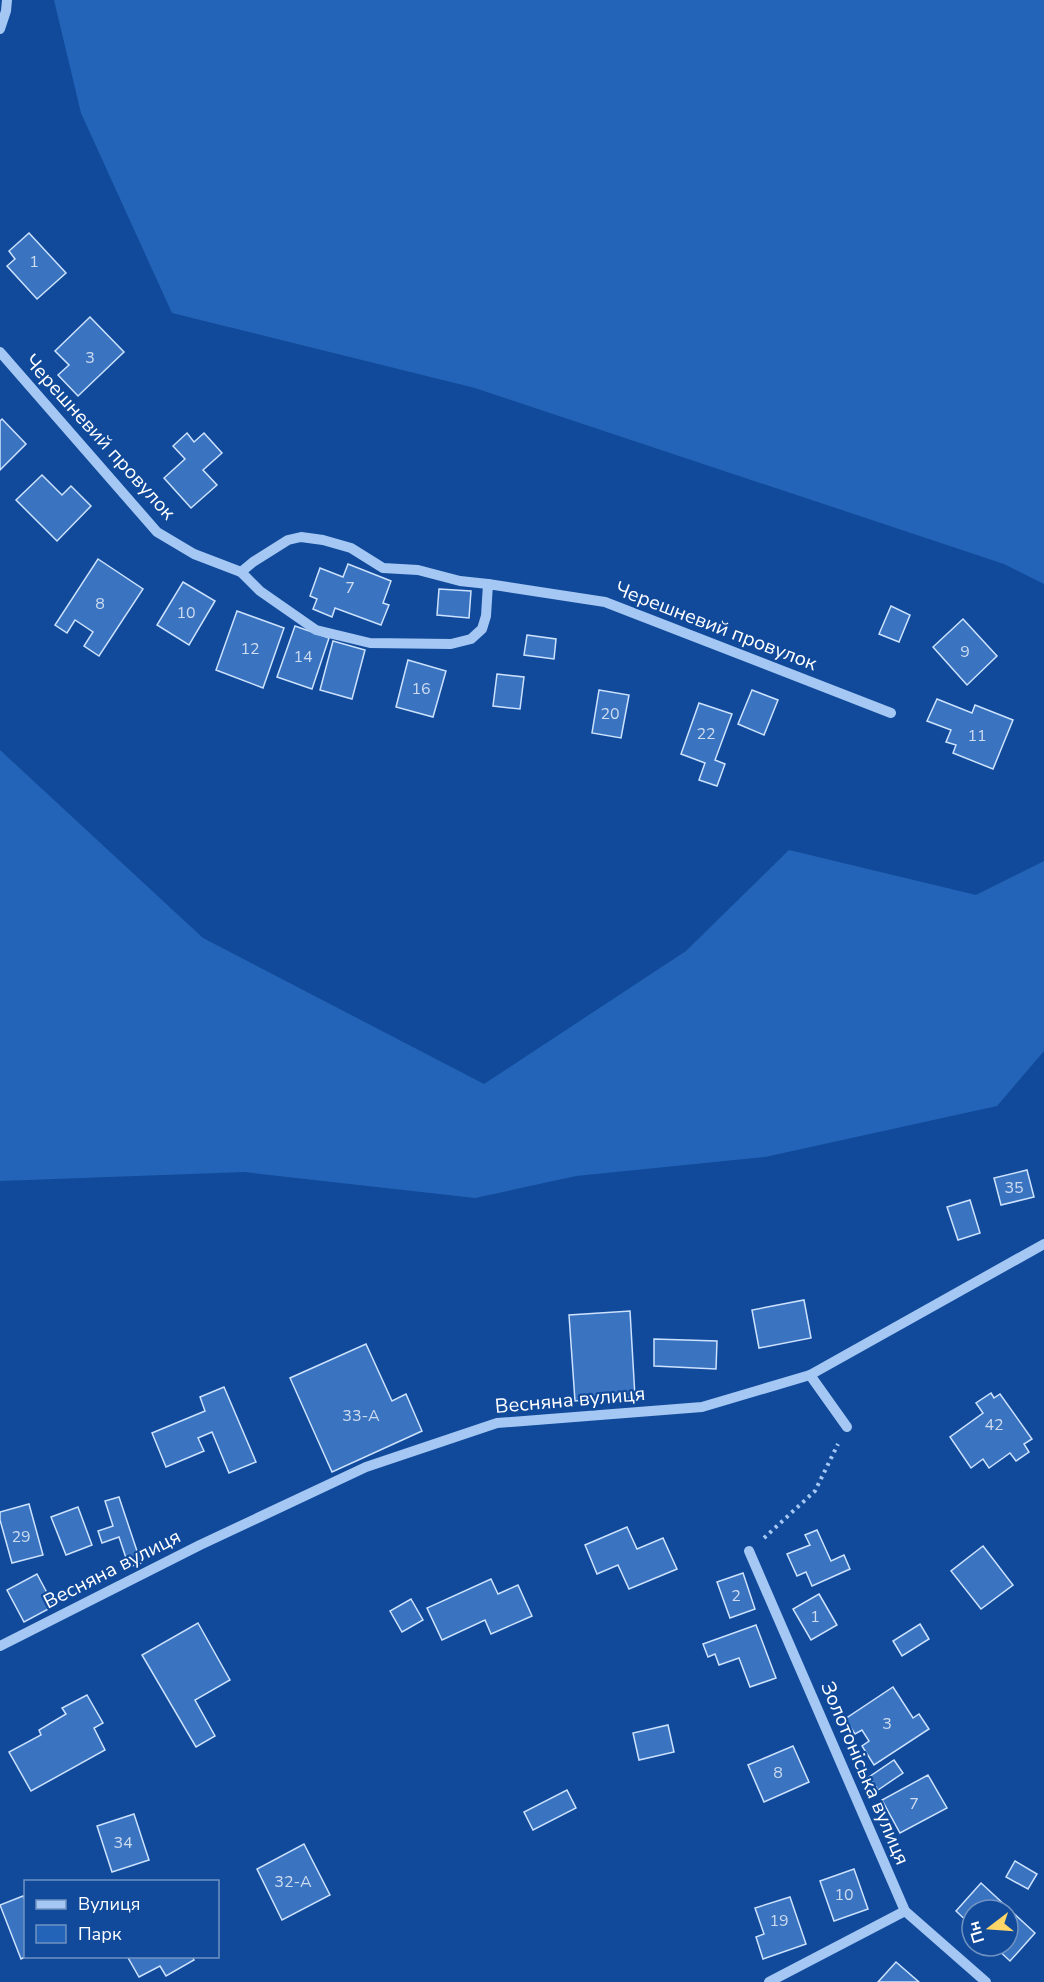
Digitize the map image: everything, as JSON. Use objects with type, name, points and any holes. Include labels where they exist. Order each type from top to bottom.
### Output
[{"type":"street","points":[[0,29],[7,0]]},
{"type":"street","name":"Черешневий провулок","points":[[0,352],[157,532],[194,554],[241,572],[260,591],[316,630],[370,643],[441,644],[471,639],[482,629],[488,584]]},
{"type":"street","name":"Черешневий провулок","points":[[241,572],[282,544],[301,537],[323,540],[351,548],[383,568],[418,570],[460,581],[605,602],[891,713]]},
{"type":"street","name":"Весняна вулиця","points":[[0,1646],[200,1545],[366,1467],[486,1426],[497,1423],[702,1407],[810,1375],[1041,1247]]},
{"type":"street","points":[[810,1375],[847,1428]]},
{"type":"street","name":"Золотоніська вулиця","points":[[749,1551],[905,1911],[980,1980]]},
{"type":"street","points":[[769,1982],[905,1911]]},
{"type":"path","points":[[749,1551],[815,1491],[847,1428]]},
{"type":"green space","points":[[54,0],[1044,0],[1044,584],[1004,564],[475,388],[172,313],[81,113]]},
{"type":"green space","points":[[0,750],[203,938],[484,1084],[686,951],[789,850],[976,895],[1044,861],[1044,1051],[997,1106],[765,1157],[576,1176],[475,1198],[244,1172],[0,1181]]},
{"type":"building","points":[[29,233],[66,273],[37,299],[7,266],[15,259],[9,251]]},
{"type":"building","points":[[90,317],[124,352],[78,396],[58,375],[69,365],[55,351]]},
{"type":"building","points":[[2,419],[26,444],[0,470],[0,421]]},
{"type":"building","points":[[187,433],[194,442],[204,433],[222,453],[203,470],[217,485],[191,508],[164,478],[185,459],[173,446]]},
{"type":"building","points":[[42,475],[62,495],[71,486],[91,506],[57,541],[16,500]]},
{"type":"building","points":[[98,559],[143,589],[99,656],[84,646],[93,632],[75,620],[67,633],[55,625]]},
{"type":"building","points":[[348,564],[391,581],[383,603],[389,605],[381,625],[335,608],[332,617],[313,609],[317,599],[310,596],[320,568],[343,577]]},
{"type":"building","points":[[183,582],[215,601],[189,645],[157,625]]},
{"type":"building","points":[[439,589],[471,591],[469,618],[437,615]]},
{"type":"building","points":[[891,606],[910,615],[899,642],[879,634]]},
{"type":"building","points":[[237,611],[284,628],[263,688],[216,670]]},
{"type":"building","points":[[963,619],[997,656],[967,685],[933,647]]},
{"type":"building","points":[[295,626],[329,638],[312,689],[277,677]]},
{"type":"building","points":[[527,635],[556,639],[554,659],[524,655]]},
{"type":"building","points":[[333,641],[365,650],[352,699],[320,690]]},
{"type":"building","points":[[408,660],[446,671],[433,717],[396,707]]},
{"type":"building","points":[[497,674],[524,677],[520,709],[493,706]]},
{"type":"building","points":[[599,690],[629,695],[621,738],[592,733]]},
{"type":"building","points":[[752,690],[778,700],[764,735],[738,724]]},
{"type":"building","points":[[937,699],[972,713],[975,705],[1013,720],[993,769],[953,753],[956,745],[946,742],[951,730],[927,721]]},
{"type":"building","points":[[699,703],[732,714],[715,760],[725,764],[717,786],[699,780],[705,763],[681,754]]},
{"type":"building","points":[[1027,1170],[1034,1197],[1001,1205],[994,1178]]},
{"type":"building","points":[[970,1200],[980,1233],[958,1240],[947,1207]]},
{"type":"building","points":[[804,1300],[811,1338],[759,1348],[752,1310]]},
{"type":"building","points":[[630,1311],[635,1397],[575,1401],[569,1315]]},
{"type":"building","points":[[654,1339],[717,1341],[716,1369],[654,1366]]},
{"type":"building","points":[[366,1344],[392,1401],[406,1394],[422,1431],[332,1472],[290,1378]]},
{"type":"building","points":[[224,1387],[256,1462],[229,1473],[212,1432],[198,1438],[204,1451],[166,1467],[152,1433],[205,1411],[200,1397]]},
{"type":"building","points":[[991,1393],[994,1398],[1000,1394],[1032,1439],[1024,1444],[1029,1452],[1016,1461],[1010,1453],[989,1468],[983,1459],[971,1468],[950,1437],[983,1413],[976,1403]]},
{"type":"building","points":[[119,1497],[141,1563],[129,1567],[119,1537],[102,1543],[98,1531],[113,1526],[105,1501]]},
{"type":"building","points":[[29,1504],[43,1555],[12,1563],[0,1520],[0,1512]]},
{"type":"building","points":[[78,1507],[92,1545],[66,1555],[51,1517]]},
{"type":"building","points":[[627,1527],[637,1549],[663,1538],[677,1569],[629,1589],[618,1565],[597,1574],[585,1545]]},
{"type":"building","points":[[817,1530],[831,1561],[844,1555],[850,1569],[812,1586],[806,1572],[797,1576],[787,1554],[810,1545],[805,1535]]},
{"type":"building","points":[[983,1546],[1013,1585],[981,1609],[951,1571]]},
{"type":"building","points":[[743,1573],[755,1609],[730,1618],[717,1582]]},
{"type":"building","points":[[37,1574],[54,1606],[24,1622],[7,1590]]},
{"type":"building","points":[[491,1579],[498,1594],[518,1585],[532,1616],[491,1634],[485,1620],[442,1640],[427,1608]]},
{"type":"building","points":[[819,1594],[837,1625],[811,1640],[793,1609]]},
{"type":"building","points":[[411,1599],[423,1620],[402,1632],[390,1611]]},
{"type":"building","points":[[198,1623],[230,1680],[195,1700],[215,1736],[196,1747],[142,1655]]},
{"type":"building","points":[[920,1624],[929,1639],[902,1656],[893,1641]]},
{"type":"building","points":[[756,1625],[776,1678],[750,1687],[739,1658],[719,1665],[715,1654],[708,1657],[703,1644]]},
{"type":"building","points":[[893,1687],[913,1718],[919,1714],[929,1729],[874,1765],[862,1746],[869,1741],[862,1730],[855,1734],[845,1719]]},
{"type":"building","points":[[87,1695],[103,1723],[94,1728],[105,1750],[31,1791],[9,1752],[41,1735],[39,1730],[66,1714],[62,1708]]},
{"type":"building","points":[[668,1725],[674,1752],[639,1760],[633,1733]]},
{"type":"building","points":[[793,1746],[809,1782],[764,1802],[748,1765]]},
{"type":"building","points":[[894,1760],[903,1773],[878,1790],[869,1777]]},
{"type":"building","points":[[928,1775],[947,1808],[900,1833],[882,1800]]},
{"type":"building","points":[[567,1790],[576,1808],[533,1830],[524,1812]]},
{"type":"building","points":[[134,1814],[149,1860],[112,1872],[97,1826]]},
{"type":"building","points":[[304,1844],[330,1895],[282,1920],[257,1869]]},
{"type":"building","points":[[1015,1861],[1037,1874],[1028,1889],[1006,1877]]},
{"type":"building","points":[[854,1869],[868,1909],[834,1921],[820,1881]]},
{"type":"building","points":[[981,1883],[997,1898],[968,1898]]},
{"type":"building","points":[[23,1896],[24,1898],[24,1958],[21,1959],[0,1905]]},
{"type":"building","points":[[790,1897],[806,1944],[763,1959],[756,1937],[764,1934],[755,1908]]},
{"type":"building","points":[[1020,1919],[1035,1933],[1020,1950]]},
{"type":"building","points":[[128,1958],[193,1958],[194,1960],[166,1976],[160,1966],[139,1977]]},
{"type":"building","points":[[896,1962],[919,1982],[878,1982]]}]
